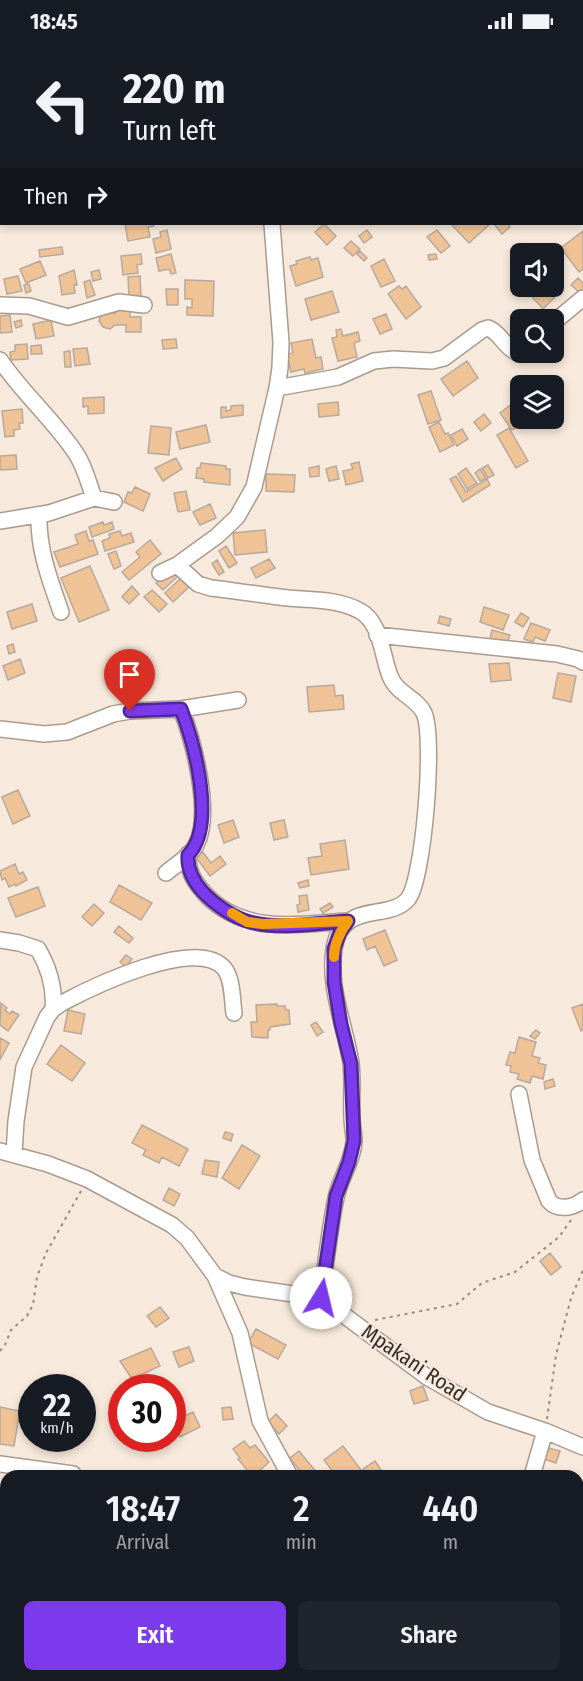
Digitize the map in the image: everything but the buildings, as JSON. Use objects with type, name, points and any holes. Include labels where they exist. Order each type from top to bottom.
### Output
[{"type":"street","points":[[160,573],[177,565],[217,536],[237,517],[250,496],[278,387],[281,342],[273,225]]},
{"type":"street","points":[[564,314],[583,298]]},
{"type":"street","points":[[0,305],[29,306],[68,317],[119,302],[144,305]]},
{"type":"street","points":[[278,387],[338,377],[374,361],[438,360],[488,328],[498,333],[510,348]]},
{"type":"street","points":[[0,360],[55,424],[77,456],[94,498]]},
{"type":"street","points":[[0,521],[39,515],[94,498],[114,502]]},
{"type":"street","points":[[39,515],[42,553],[61,612]]},
{"type":"street","points":[[177,565],[198,584],[211,588],[347,605],[362,611],[371,620],[390,678],[395,686],[419,705],[425,714],[428,730],[426,810],[417,881],[408,899],[399,906],[365,914],[348,921],[280,925],[247,922],[211,900],[197,886],[187,866],[188,855]]},
{"type":"street","points":[[377,635],[557,654],[578,658],[583,662]]},
{"type":"street","points":[[0,729],[44,734],[67,732],[113,714],[181,709],[238,700]]},
{"type":"street","points":[[166,873],[196,847],[202,824],[197,761],[192,736],[181,709]]},
{"type":"street","points":[[321,1298],[336,1196],[354,1141],[351,1064],[334,982],[334,949],[340,932],[348,921]]},
{"type":"street","points":[[0,940],[38,949],[51,978],[55,994],[53,1009],[24,1067],[17,1115],[7,1152],[87,1179],[172,1225],[187,1238],[214,1276],[240,1333],[255,1407],[260,1421],[287,1470]]},
{"type":"street","points":[[53,1009],[75,996],[144,968],[178,959],[196,958],[214,962],[223,967],[228,976],[234,1013]]},
{"type":"street","points":[[519,1094],[532,1160],[549,1202],[553,1206],[565,1208],[580,1203]]},
{"type":"street","name":"Mpakani Road","points":[[214,1276],[244,1287],[321,1298],[427,1377],[488,1412],[545,1431],[583,1447]]},
{"type":"street","points":[[534,1470],[545,1431]]},
{"type":"street","points":[[0,1464],[44,1470]]},
{"type":"path","points":[[0,1351],[11,1330],[27,1316],[33,1305],[37,1277],[46,1253],[87,1179]]},
{"type":"path","points":[[357,1325],[457,1304],[482,1283],[515,1272],[530,1261],[559,1237],[575,1215],[580,1203]]},
{"type":"path","points":[[545,1431],[556,1355],[571,1298],[583,1270]]},
{"type":"slow traffic","points":[[232,913],[247,922],[263,924],[348,921],[340,932],[334,949],[334,957]]},
{"type":"route","points":[[130,711],[181,709],[192,736],[197,761],[202,824],[196,847],[188,855],[187,866],[197,886],[211,900],[247,922],[280,925],[348,921],[340,932],[334,949],[334,982],[351,1064],[354,1141],[336,1196],[321,1298]]}]
